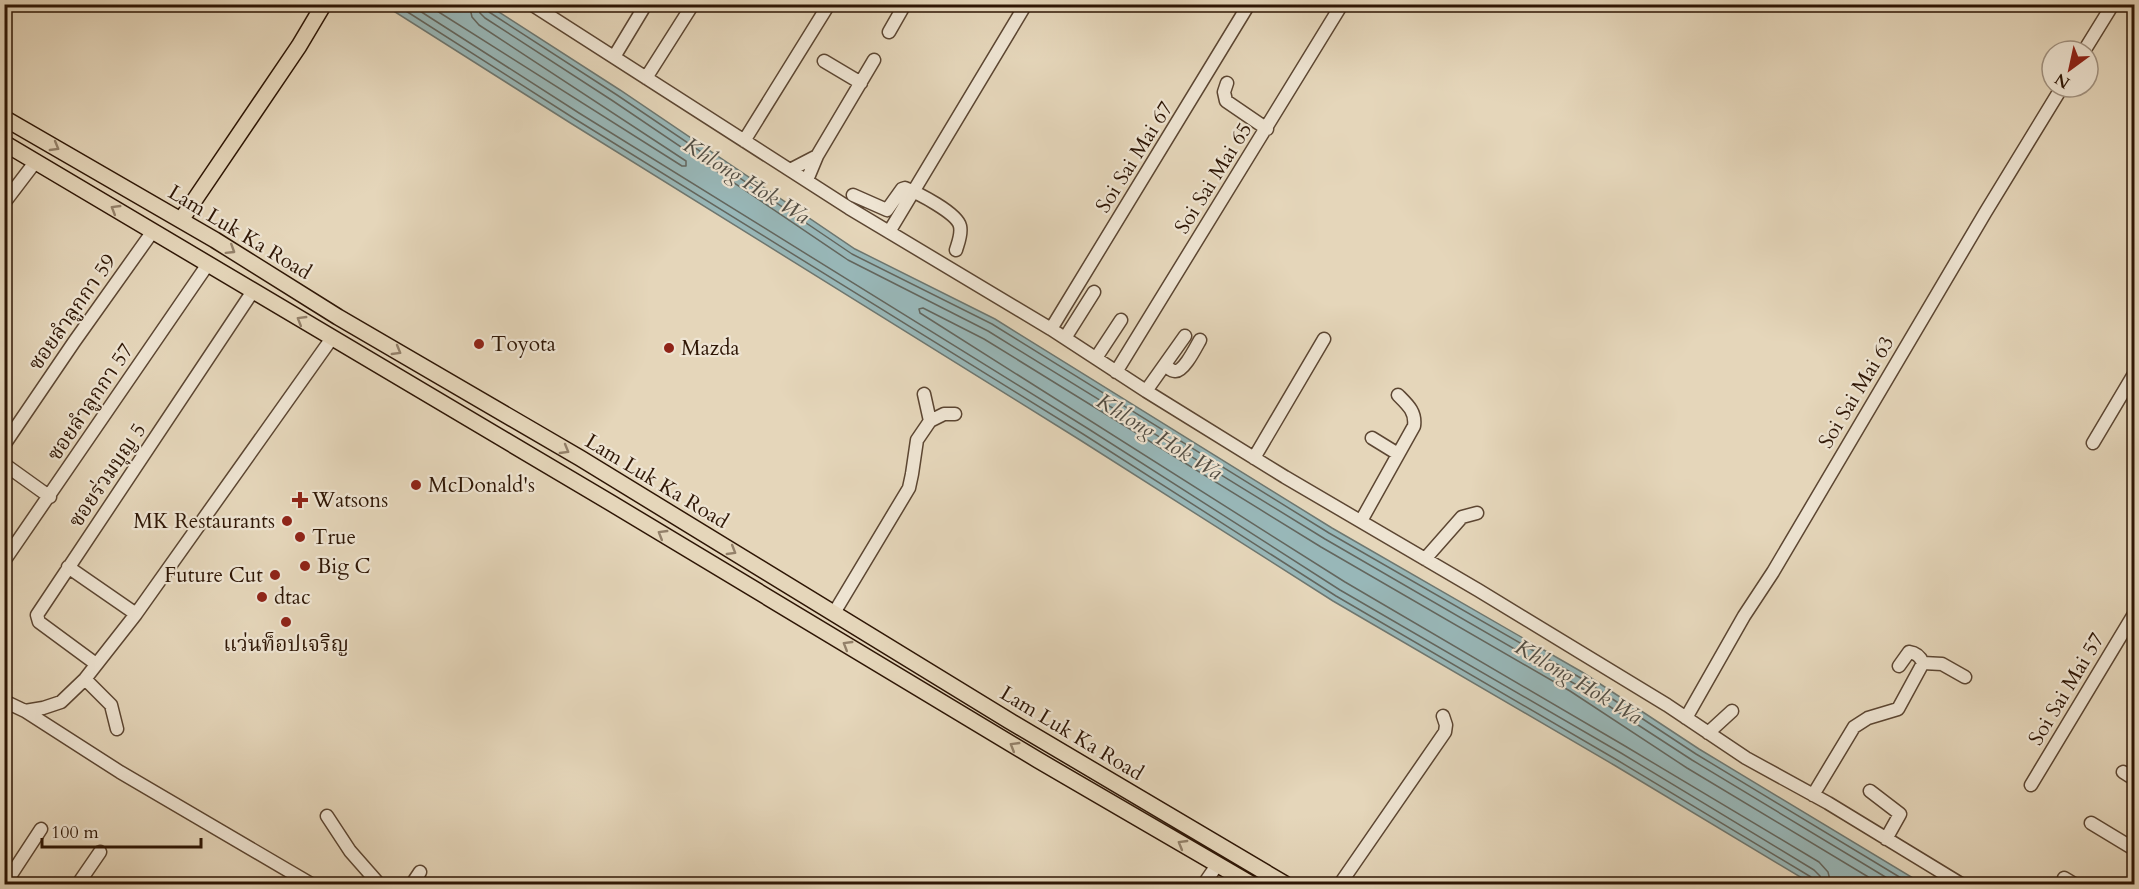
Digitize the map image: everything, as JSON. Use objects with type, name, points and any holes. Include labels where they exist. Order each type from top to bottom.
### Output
[{"type":"main road","points":[[181,220],[280,75],[324,4]]},
{"type":"main road","name":"Lam Luk Ka Road","points":[[4,118],[181,220],[338,317],[579,458],[1008,720],[1285,885]]},
{"type":"main road","name":"Lam Luk Ka Road","points":[[5,144],[1251,885]]},
{"type":"street","points":[[531,4],[790,170],[1065,338],[1254,458],[1686,718],[1746,758],[1813,795],[1961,885]]},
{"type":"street","points":[[614,57],[646,4]]},
{"type":"street","points":[[646,78],[693,4]]},
{"type":"street","points":[[744,141],[829,4]]},
{"type":"street","points":[[889,32],[905,4]]},
{"type":"street","points":[[889,232],[1026,4]]},
{"type":"street","name":"Soi Sai Mai 67","points":[[1050,329],[1249,4]]},
{"type":"street","name":"Soi Sai Mai 65","points":[[1116,372],[1342,4]]},
{"type":"street","points":[[2091,39],[2113,4]]},
{"type":"street","points":[[807,180],[817,156],[874,60]]},
{"type":"street","points":[[824,61],[861,83]]},
{"type":"street","points":[[1227,83],[1224,92],[1226,101],[1267,129]]},
{"type":"street","name":"Soi Sai Mai 63","points":[[1686,718],[1744,616],[1773,572],[2055,99]]},
{"type":"street","points":[[790,170],[817,156]]},
{"type":"street","points":[[4,203],[36,161]]},
{"type":"street","points":[[854,195],[887,210],[902,189],[913,191],[956,217],[961,233],[956,250]]},
{"type":"street","name":"ซอยลำลูกกา 59","points":[[4,445],[153,231]]},
{"type":"street","name":"ซอยลำลูกกา 57","points":[[4,561],[208,264]]},
{"type":"street","name":"ซอยร่วมบุญ 5","points":[[96,664],[39,622],[38,615],[253,291]]},
{"type":"street","points":[[1065,338],[1094,292]]},
{"type":"street","points":[[1096,358],[1121,320]]},
{"type":"street","points":[[1146,391],[1166,366],[1185,336]]},
{"type":"street","points":[[25,711],[61,702],[85,679],[136,614],[332,338]]},
{"type":"street","points":[[1254,458],[1323,339]]},
{"type":"street","points":[[1166,366],[1175,372],[1179,371],[1200,340]]},
{"type":"street","points":[[2093,443],[2134,374]]},
{"type":"street","points":[[924,394],[930,421]]},
{"type":"street","points":[[1361,521],[1415,422],[1410,407],[1398,395]]},
{"type":"street","points":[[834,613],[909,488],[917,440],[930,421],[944,414],[955,414]]},
{"type":"street","points":[[1372,438],[1398,454]]},
{"type":"street","points":[[4,464],[50,496]]},
{"type":"street","points":[[1425,559],[1462,517],[1477,513]]},
{"type":"street","points":[[68,567],[136,614]]},
{"type":"street","name":"Soi Sai Mai 57","points":[[2031,785],[2134,614]]},
{"type":"street","points":[[1899,666],[1910,652],[1921,658],[1923,663]]},
{"type":"street","points":[[1923,663],[1942,664],[1965,677]]},
{"type":"street","points":[[1813,795],[1854,727],[1868,718],[1898,710],[1923,663]]},
{"type":"street","points":[[85,679],[111,705],[117,729]]},
{"type":"street","points":[[4,701],[25,711],[120,772],[311,885]]},
{"type":"street","points":[[1708,732],[1732,711]]},
{"type":"street","points":[[1340,885],[1445,732],[1446,725],[1443,716]]},
{"type":"street","points":[[2123,772],[2134,779]]},
{"type":"street","points":[[1870,791],[1900,814],[1886,839]]},
{"type":"street","points":[[327,816],[350,851],[379,885]]},
{"type":"street","points":[[2091,823],[2134,849]]},
{"type":"street","points":[[5,885],[41,829]]},
{"type":"street","points":[[78,885],[100,852]]},
{"type":"street","points":[[1204,885],[1217,865]]},
{"type":"street","points":[[412,885],[420,872]]},
{"type":"water","name":"Khlong Hok Wa","points":[[384,5],[488,5],[620,90],[855,249],[995,319],[1332,528],[1582,672],[1699,749],[1923,884],[1812,884],[1333,601]]},
{"type":"place","name":"Toyota","points":[[479,344]]},
{"type":"place","name":"Mazda","points":[[669,348]]},
{"type":"place","name":"McDonald's","points":[[416,485]]},
{"type":"place","name":"Watsons","points":[[300,500]]},
{"type":"place","name":"MK Restaurants","points":[[287,521]]},
{"type":"place","name":"True","points":[[300,537]]},
{"type":"place","name":"Big C","points":[[305,566]]},
{"type":"place","name":"Future Cut","points":[[275,575]]},
{"type":"place","name":"dtac","points":[[262,597]]},
{"type":"place","name":"แว่นท็อปเจริญ","points":[[286,622]]}]
